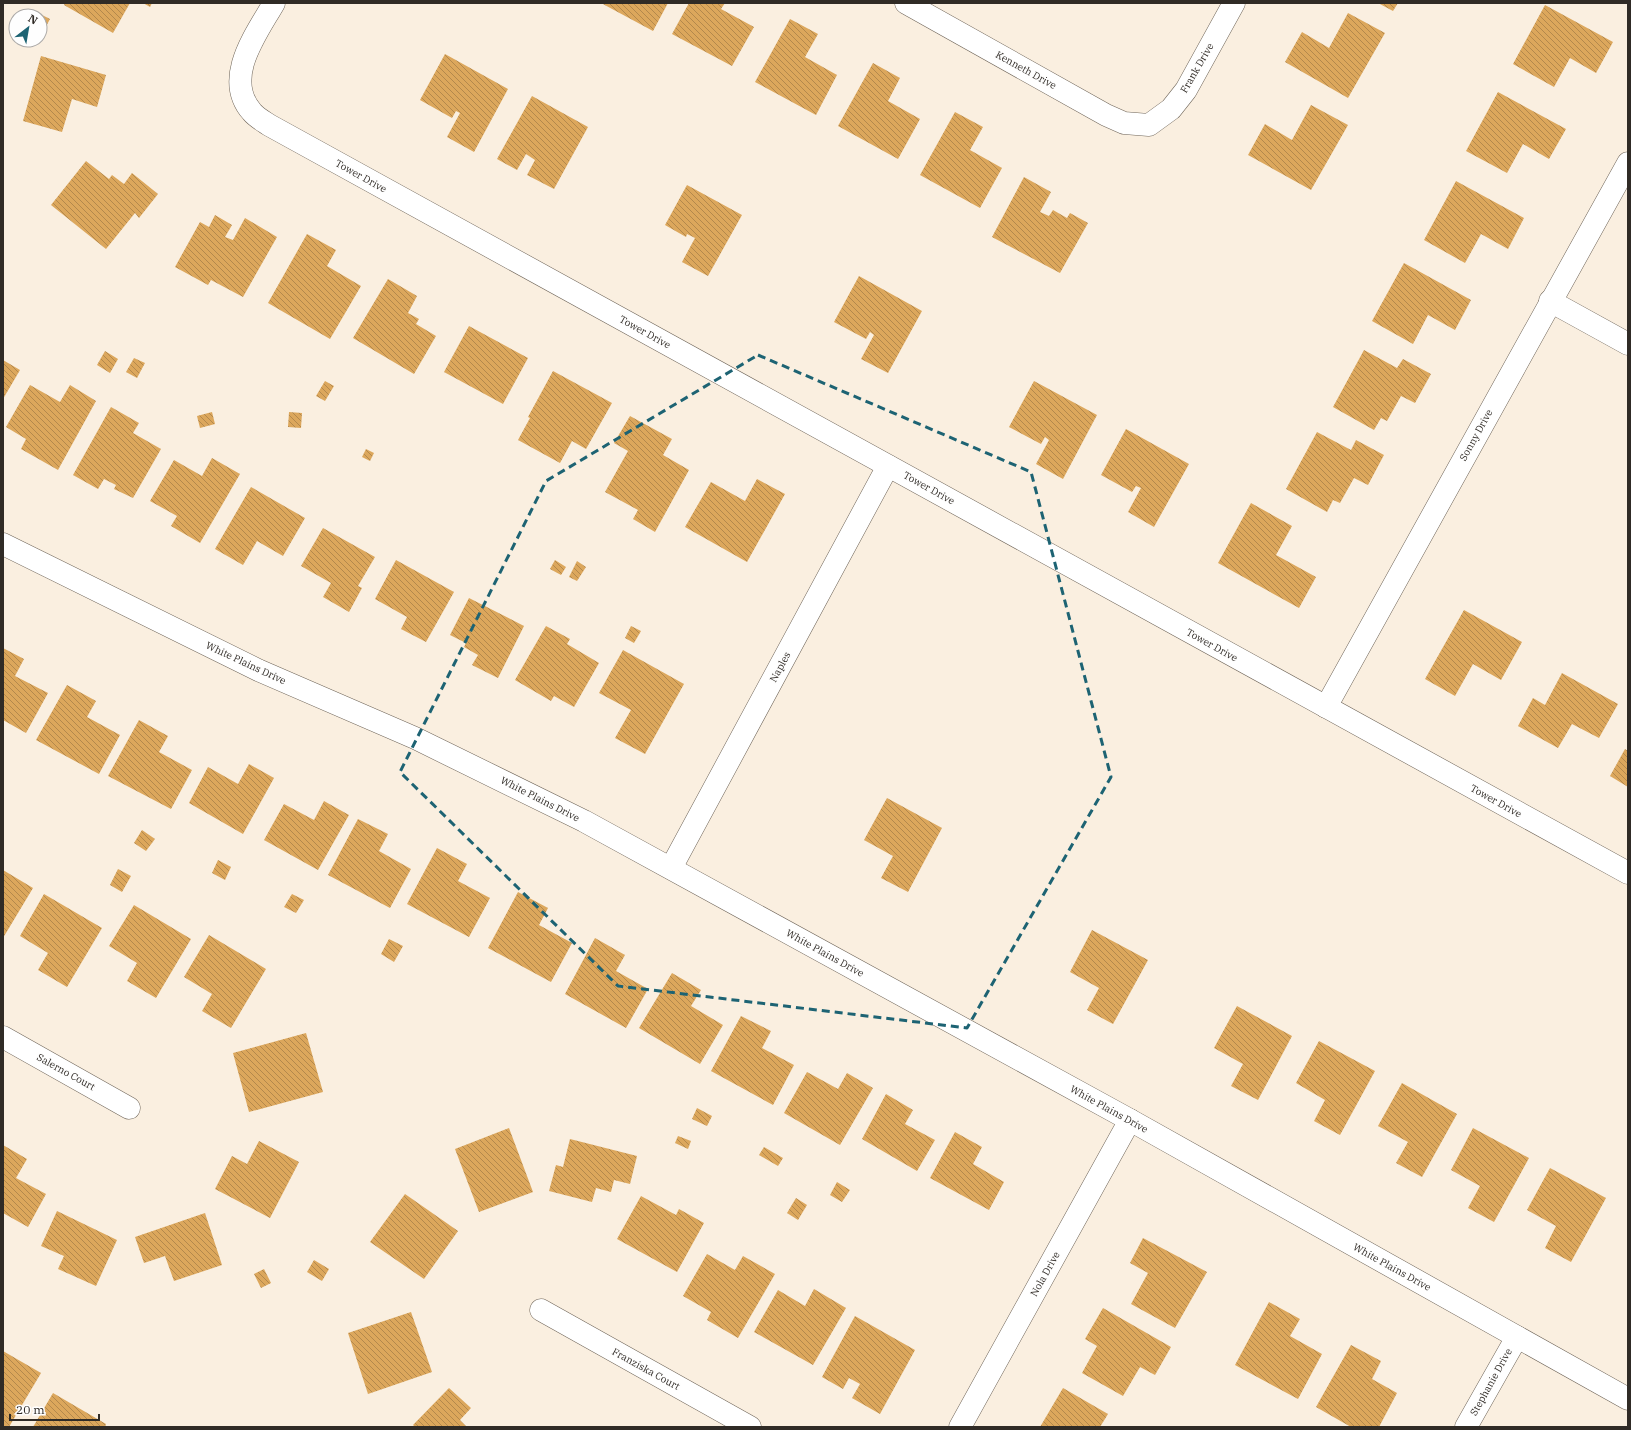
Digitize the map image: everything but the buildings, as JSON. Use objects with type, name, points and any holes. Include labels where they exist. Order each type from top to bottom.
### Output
[{"type":"street","name":"Tower Drive","points":[[274,3],[247,52],[241,71],[241,91],[251,111],[269,125],[1628,873]]},
{"type":"street","name":"Kenneth Drive","points":[[906,3],[1106,115],[1124,123],[1149,125]]},
{"type":"street","name":"Frank Drive","points":[[1149,125],[1171,109],[1186,90],[1234,3]]},
{"type":"street","name":"Sonny Drive","points":[[1326,707],[1550,301],[1628,163]]},
{"type":"street","points":[[1550,301],[1628,344]]},
{"type":"street","name":"Naples","points":[[671,868],[888,466]]},
{"type":"street","name":"White Plains Drive","points":[[3,544],[258,670],[415,738],[498,778],[671,868],[1130,1120],[1628,1399]]},
{"type":"street","name":"Salerno Court","points":[[3,1037],[129,1108]]},
{"type":"street","name":"Nola Drive","points":[[960,1427],[1130,1120]]},
{"type":"street","name":"Franziska Court","points":[[541,1310],[750,1427]]},
{"type":"street","name":"Stephanie Drive","points":[[1466,1427],[1517,1337]]},
{"type":"highlighted area","points":[[758,355],[1031,472],[1111,777],[967,1028],[618,986],[400,772],[546,481]]}]
